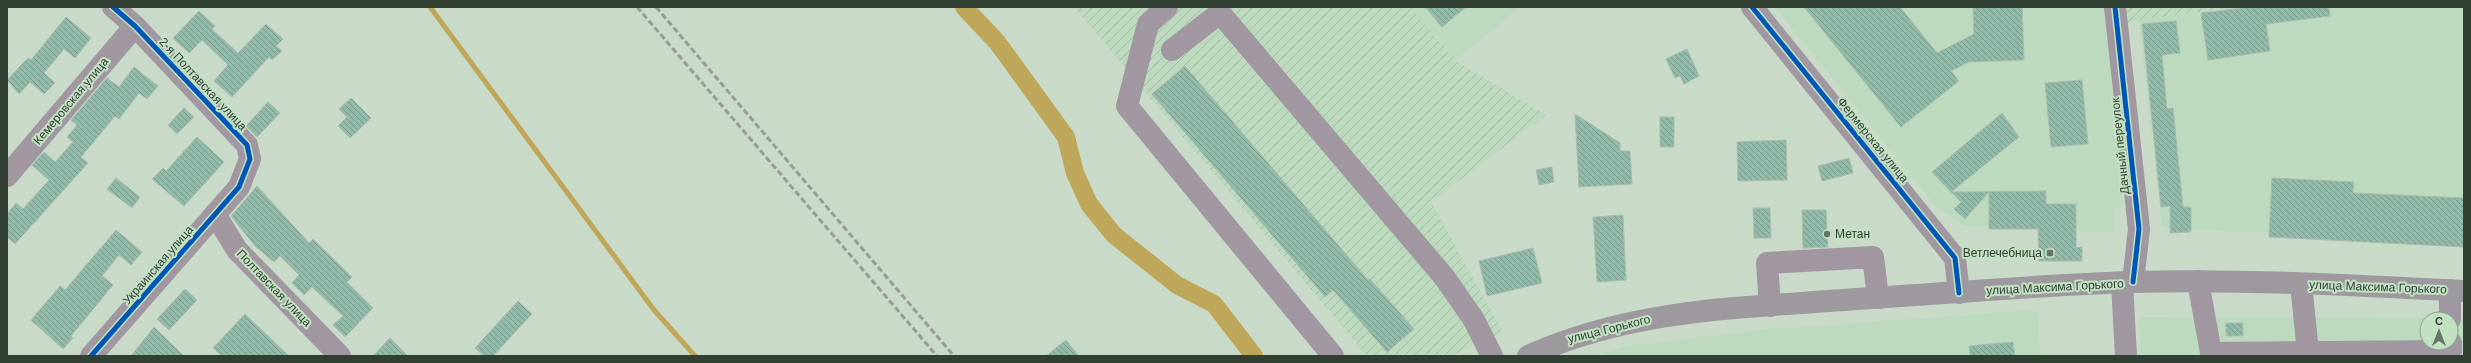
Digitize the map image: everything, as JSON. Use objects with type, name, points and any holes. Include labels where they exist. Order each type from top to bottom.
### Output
[{"type":"main road","name":"улица Максима Горького","points":[[1694,312],[1878,298],[2127,283],[2198,282],[2301,284],[2457,291]]},
{"type":"main road","name":"улица Горького","points":[[1528,356],[1560,341],[1593,330],[1634,320],[1694,312]]},
{"type":"street","name":"2-я Полтавская улица","points":[[113,7],[134,26],[247,145],[250,159],[240,187]]},
{"type":"street","points":[[1167,7],[1148,24],[1127,106],[1333,356]]},
{"type":"street","name":"Фермерская улица","points":[[1752,7],[1955,258],[1959,293]]},
{"type":"street","name":"Дачный переулок","points":[[2115,7],[2139,228],[2127,283],[2126,356]]},
{"type":"street","points":[[1172,50],[1220,14],[1445,278],[1474,320],[1492,356]]},
{"type":"street","name":"Кемеровская улица","points":[[7,176],[134,26]]},
{"type":"street","name":"Украинская улица","points":[[91,356],[240,187]]},
{"type":"street","name":"Полтавская улица","points":[[215,214],[237,250],[340,356]]},
{"type":"street","points":[[1770,306],[1767,263],[1873,257],[1878,298]]},
{"type":"street","points":[[2198,282],[2211,353],[2419,350]]},
{"type":"street","points":[[2299,353],[2301,284]]},
{"type":"street","points":[[2452,311],[2457,291]]},
{"type":"shaded area","points":[[1074,7],[1410,7],[1456,61],[1546,115],[1431,202],[1503,332],[1451,356],[1367,356]]},
{"type":"shaded area","points":[[1410,7],[1520,7],[1456,60]]},
{"type":"shaded area","points":[[1775,7],[2108,7],[2123,205],[2115,210],[2115,232],[1964,226],[1936,207]]},
{"type":"shaded area","points":[[2125,7],[2235,7],[2126,23]]},
{"type":"shaded area","points":[[2235,7],[2464,7],[2464,244],[2162,227],[2139,20]]},
{"type":"shaded area","points":[[2038,310],[2040,356],[1597,356],[1622,347],[1763,330]]},
{"type":"shaded area","points":[[2139,317],[2419,318],[2419,351],[2459,351],[2459,318],[2464,318],[2464,356],[2141,356]]},
{"type":"building","points":[[1425,7],[1466,7],[1442,27]]},
{"type":"building","points":[[1804,7],[1900,7],[1937,53],[1974,34],[1973,7],[2022,7],[2024,60],[1969,62],[1951,71],[1959,81],[1901,127]]},
{"type":"building","points":[[2250,7],[2329,7],[2330,16],[2266,24],[2270,51],[2208,60],[2201,13]]},
{"type":"building","points":[[199,11],[215,26],[212,29],[238,53],[266,24],[283,39],[276,46],[282,51],[272,60],[269,57],[232,97],[214,81],[228,65],[202,40],[189,53],[173,38]]},
{"type":"building","points":[[66,17],[91,38],[75,58],[64,49],[44,73],[55,83],[44,94],[30,82],[19,94],[7,80],[28,58],[31,60]]},
{"type":"building","points":[[2176,21],[2180,53],[2162,55],[2167,109],[2173,108],[2183,207],[2191,207],[2191,232],[2170,233],[2170,206],[2161,207],[2142,24]]},
{"type":"building","points":[[1687,49],[1699,76],[1684,84],[1680,76],[1675,78],[1666,59]]},
{"type":"building","points":[[1185,66],[1368,280],[1370,279],[1414,329],[1387,352],[1333,290],[1325,297],[1152,94]]},
{"type":"building","points":[[134,67],[158,86],[147,99],[139,93],[119,119],[115,116],[81,157],[88,163],[15,244],[7,237],[7,214],[16,203],[23,209],[49,180],[32,165],[44,152],[55,162],[73,142],[67,137],[77,125],[71,120],[107,78],[119,87]]},
{"type":"building","points":[[2082,80],[2088,144],[2051,147],[2045,83]]},
{"type":"building","points":[[351,98],[371,118],[350,138],[338,126],[347,117],[339,109]]},
{"type":"building","points":[[268,102],[280,113],[257,137],[246,126]]},
{"type":"building","points":[[184,108],[194,117],[177,134],[168,125]]},
{"type":"building","points":[[2002,113],[2019,137],[1951,192],[1932,172]]},
{"type":"building","points":[[1575,114],[1620,143],[1620,151],[1630,151],[1632,184],[1579,187]]},
{"type":"building","points":[[1660,117],[1674,117],[1674,147],[1660,147]]},
{"type":"building","points":[[197,137],[224,162],[184,206],[152,179],[163,168],[166,171]]},
{"type":"building","points":[[1786,140],[1787,180],[1738,181],[1737,142]]},
{"type":"building","points":[[1849,158],[1853,173],[1822,181],[1818,166]]},
{"type":"building","points":[[1552,167],[1554,182],[1539,185],[1536,170]]},
{"type":"building","points":[[116,178],[140,197],[132,208],[107,189]]},
{"type":"building","points":[[2272,178],[2354,182],[2353,193],[2464,198],[2464,247],[2269,237]]},
{"type":"building","points":[[257,186],[309,243],[313,239],[352,277],[347,282],[373,308],[345,337],[333,325],[343,316],[312,287],[304,295],[292,283],[299,275],[280,256],[274,262],[255,246],[231,216]]},
{"type":"building","points":[[2046,191],[2046,204],[2076,204],[2076,248],[2082,247],[2082,261],[2039,261],[2038,229],[1989,229],[1989,192],[1965,219],[1954,209],[1961,202],[1951,192]]},
{"type":"building","points":[[1753,208],[1770,208],[1771,238],[1754,238]]},
{"type":"building","points":[[1802,210],[1826,210],[1828,247],[1803,248]]},
{"type":"building","points":[[1623,215],[1626,280],[1597,282],[1593,217]]},
{"type":"building","points":[[116,230],[142,252],[131,265],[119,255],[102,276],[113,285],[71,336],[73,338],[63,349],[31,320],[60,286],[65,290]]},
{"type":"building","points":[[1533,248],[1542,283],[1487,296],[1479,261]]},
{"type":"building","points":[[185,289],[197,300],[169,330],[157,319]]},
{"type":"building","points":[[518,301],[532,314],[493,356],[484,356],[475,348]]},
{"type":"building","points":[[245,314],[289,356],[222,356],[213,348]]},
{"type":"building","points":[[2226,323],[2243,323],[2243,336],[2226,336]]},
{"type":"building","points":[[154,327],[184,356],[131,356]]},
{"type":"building","points":[[390,338],[408,356],[373,356]]},
{"type":"building","points":[[1066,340],[1079,356],[1046,356]]},
{"type":"building","points":[[2013,342],[2015,356],[1970,356],[1969,346]]},
{"type":"waterway","points":[[430,7],[654,310],[695,356]]},
{"type":"waterway","points":[[964,7],[997,42],[1066,137],[1075,173],[1089,204],[1114,235],[1177,285],[1214,304],[1254,356]]},
{"type":"railway","points":[[637,7],[937,356]]},
{"type":"railway","points":[[656,7],[954,356]]},
{"type":"cycle path","points":[[91,356],[239,187],[250,159],[247,145],[135,26],[113,7]]},
{"type":"cycle path","points":[[1752,7],[1955,258],[1959,293]]},
{"type":"cycle path","points":[[2115,7],[2139,229],[2133,282]]},
{"type":"place","name":"Метан","points":[[1827,234]]},
{"type":"place","name":"Ветлечебница","points":[[2050,253]]}]
